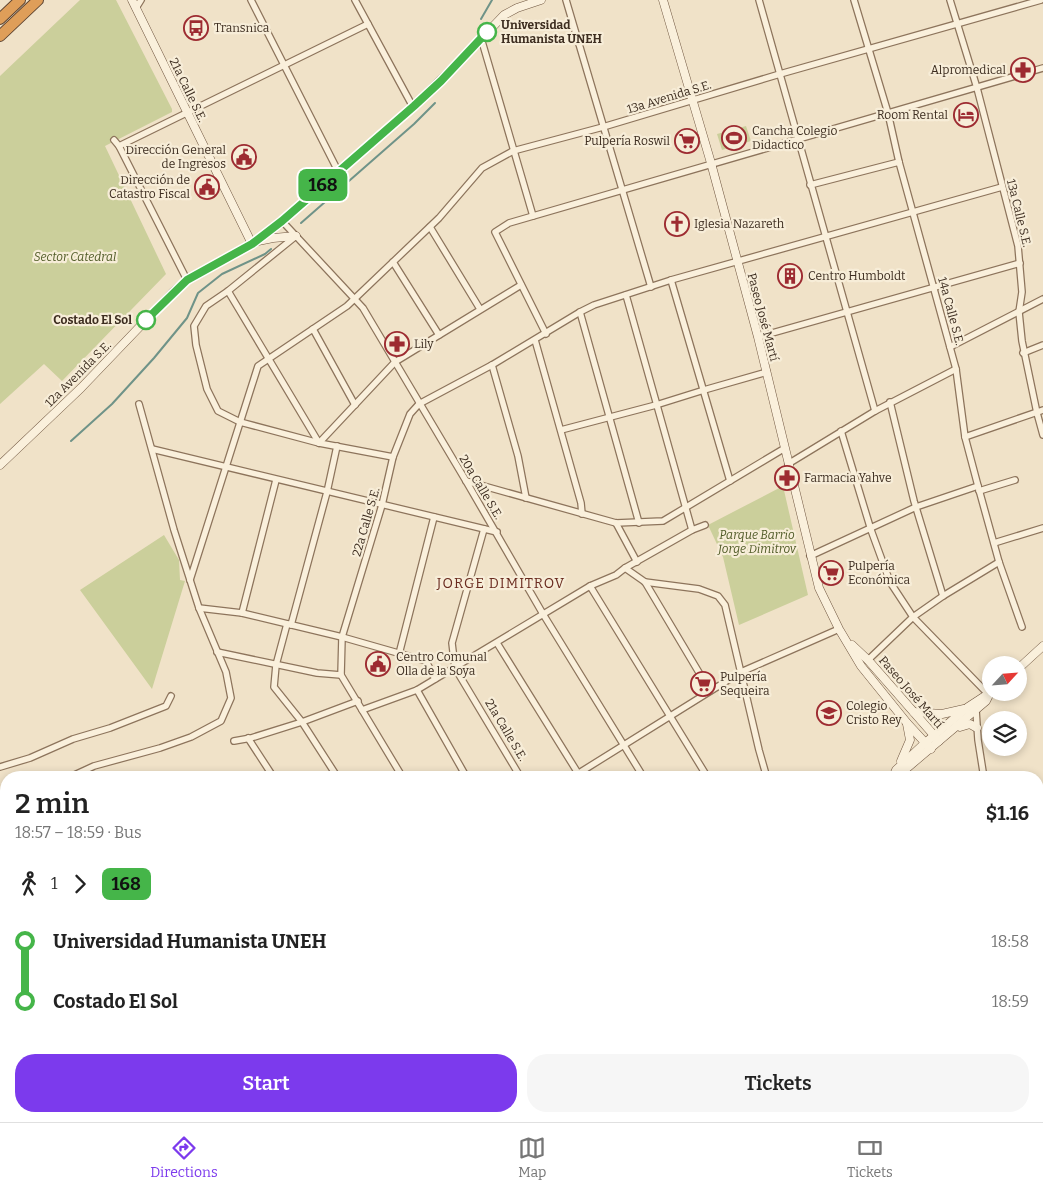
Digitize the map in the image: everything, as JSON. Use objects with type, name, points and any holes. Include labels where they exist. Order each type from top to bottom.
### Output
[{"type":"highway","points":[[0,19],[20,0]]},
{"type":"highway","points":[[0,36],[37,1]]},
{"type":"main road","name":"21a Calle S.E.","points":[[132,0],[252,244]]},
{"type":"main road","name":"12a Avenida S.E.","points":[[0,465],[80,388],[172,293],[187,280],[252,244],[282,221],[441,81],[504,15],[517,8],[541,0]]},
{"type":"main road","name":"Paseo José Martí","points":[[663,0],[711,163],[758,337],[819,588],[844,638],[861,666],[928,746]]},
{"type":"main road","points":[[252,244],[273,238],[295,235]]},
{"type":"main road","name":"Paseo José Martí","points":[[844,638],[868,660],[937,738]]},
{"type":"main road","points":[[1028,660],[1043,646]]},
{"type":"main road","points":[[899,771],[982,700]]},
{"type":"main road","points":[[914,712],[942,714],[972,709]]},
{"type":"main road","points":[[955,728],[972,709]]},
{"type":"main road","points":[[896,771],[905,755],[910,740],[907,722]]},
{"type":"main road","points":[[937,738],[955,728],[970,724],[977,728]]},
{"type":"street","points":[[136,8],[141,0]]},
{"type":"street","points":[[250,0],[338,171]]},
{"type":"street","points":[[355,0],[414,106]]},
{"type":"street","points":[[566,0],[651,287]]},
{"type":"street","points":[[759,0],[845,311],[875,411]]},
{"type":"street","name":"14a Calle S.E.","points":[[854,0],[888,113],[899,162],[956,369],[965,437],[978,488],[999,562],[1022,628]]},
{"type":"street","name":"13a Calle S.E.","points":[[950,0],[977,88],[1018,246],[1022,292],[1019,312],[1023,353],[1043,435]]},
{"type":"street","name":"13a Avenida S.E.","points":[[190,580],[258,366],[347,306],[430,226],[482,168],[513,151],[604,127],[780,74],[1041,0]]},
{"type":"street","points":[[119,146],[368,24]]},
{"type":"street","points":[[481,38],[533,216]]},
{"type":"street","points":[[546,334],[495,232],[509,223],[1043,68]]},
{"type":"street","points":[[114,140],[119,146],[187,280]]},
{"type":"street","points":[[810,185],[899,162]]},
{"type":"street","name":"22a Calle S.E.","points":[[342,675],[342,637],[382,505],[393,457],[410,414],[420,404],[492,365],[594,305],[736,261],[1002,187]]},
{"type":"street","name":"20a Calle S.E.","points":[[282,221],[362,308],[497,532],[543,614],[640,771]]},
{"type":"street","points":[[430,226],[480,309]]},
{"type":"street","points":[[295,235],[228,291],[206,306],[194,326],[196,345],[207,389],[218,411],[240,422],[319,443],[393,457]]},
{"type":"street","points":[[393,262],[439,335]]},
{"type":"street","points":[[758,337],[1020,263]]},
{"type":"street","points":[[671,280],[730,481]]},
{"type":"street","points":[[319,443],[395,362],[521,285]]},
{"type":"street","points":[[228,291],[319,443]]},
{"type":"street","points":[[626,295],[692,530]]},
{"type":"street","points":[[950,347],[1043,299]]},
{"type":"street","points":[[580,312],[639,523]]},
{"type":"street","points":[[313,329],[355,405]]},
{"type":"street","points":[[535,340],[581,503],[582,514]]},
{"type":"street","points":[[1023,353],[1043,344]]},
{"type":"street","points":[[492,365],[518,456],[526,498]]},
{"type":"street","points":[[788,464],[890,402],[956,369]]},
{"type":"street","points":[[561,430],[656,405],[767,372]]},
{"type":"street","points":[[890,402],[916,507],[943,596]]},
{"type":"street","points":[[83,771],[94,766],[160,748],[191,737],[221,721],[231,698],[226,672],[199,608],[190,580],[139,404]]},
{"type":"street","points":[[965,437],[1043,410]]},
{"type":"street","points":[[842,431],[870,527],[890,582],[913,617],[982,685]]},
{"type":"street","points":[[334,771],[302,722],[274,687],[276,665],[327,492],[337,446]]},
{"type":"street","points":[[466,481],[616,523],[639,523],[663,520],[785,448]]},
{"type":"street","points":[[152,449],[497,532]]},
{"type":"street","points":[[242,613],[276,480]]},
{"type":"street","points":[[810,556],[916,507],[978,488],[1015,480]]},
{"type":"street","points":[[399,654],[434,517]]},
{"type":"street","points":[[616,523],[637,562]]},
{"type":"street","points":[[362,710],[417,690],[590,586],[616,575],[692,530],[705,525]]},
{"type":"street","points":[[994,543],[1043,528]]},
{"type":"street","points":[[455,668],[452,643],[484,529]]},
{"type":"street","points":[[868,660],[913,617],[943,596],[999,562]]},
{"type":"street","points":[[625,568],[645,582],[710,691]]},
{"type":"street","points":[[645,582],[699,589],[718,596],[725,605],[765,771]]},
{"type":"street","points":[[590,586],[704,771]]},
{"type":"street","points":[[199,608],[242,613],[342,637],[426,661],[435,680]]},
{"type":"street","points":[[585,771],[624,744],[741,672],[840,629]]},
{"type":"street","points":[[497,642],[577,771]]},
{"type":"street","points":[[217,652],[317,673],[342,675],[399,771]]},
{"type":"street","name":"21a Calle S.E.","points":[[455,668],[518,771]]},
{"type":"street","points":[[417,690],[463,771]]},
{"type":"street","points":[[0,767],[30,758],[73,739],[110,728],[166,706],[171,696]]},
{"type":"street","points":[[234,741],[251,738],[302,722],[358,701]]},
{"type":"street","points":[[972,709],[977,728],[983,771]]},
{"type":"street","points":[[248,738],[269,771]]},
{"type":"green space","name":"Sector Catedral","points":[[80,0],[116,0],[172,109],[172,112],[105,146],[166,274],[62,381],[44,364],[0,404],[0,76]]},
{"type":"green space","name":"Cancha Colegio Didactico","points":[[746,126],[751,141],[722,150],[717,134]]},
{"type":"green space","name":"Parque Barrio Jorge Dimitrov","points":[[783,486],[808,595],[739,625],[723,557],[708,525]]},
{"type":"green space","points":[[164,535],[179,560],[180,580],[185,581],[152,689],[80,590]]},
{"type":"waterway","points":[[481,19],[492,0]]},
{"type":"waterway","points":[[301,223],[414,124],[435,103]]},
{"type":"waterway","points":[[71,441],[112,404],[154,358],[187,318],[198,293],[222,274],[265,254],[271,249]]},
{"type":"bus line","name":"168","points":[[146,320],[187,280],[252,244],[282,221],[414,106],[441,81],[487,32]]},
{"type":"place","name":"Transnica","points":[[196,28]]},
{"type":"place","name":"Universidad Humanista UNEH","points":[[487,32]]},
{"type":"place","name":"Alpromedical","points":[[1023,70]]},
{"type":"place","name":"Room Rental","points":[[966,115]]},
{"type":"place","name":"Cancha Colegio Didactico","points":[[734,138]]},
{"type":"place","name":"Pulpería Roswil","points":[[687,141]]},
{"type":"place","name":"Dirección General de Ingresos","points":[[244,157]]},
{"type":"place","name":"Dirección de Catastro Fiscal","points":[[207,187]]},
{"type":"place","name":"Iglesia Nazareth","points":[[677,224]]},
{"type":"place","name":"Centro Humboldt","points":[[790,276]]},
{"type":"place","name":"Costado El Sol","points":[[146,320]]},
{"type":"place","name":"Lily","points":[[397,344]]},
{"type":"place","name":"Farmacia Yahve","points":[[787,478]]},
{"type":"place","name":"Pulpería Económica","points":[[831,573]]},
{"type":"place","name":"Centro Comunal Olla de la Soya","points":[[378,664]]},
{"type":"place","name":"Pulpería Sequeira","points":[[703,684]]},
{"type":"place","name":"Colegio Cristo Rey","points":[[829,713]]},
{"type":"district","name":"JORGE DIMITROV","points":[[501,583]]}]
